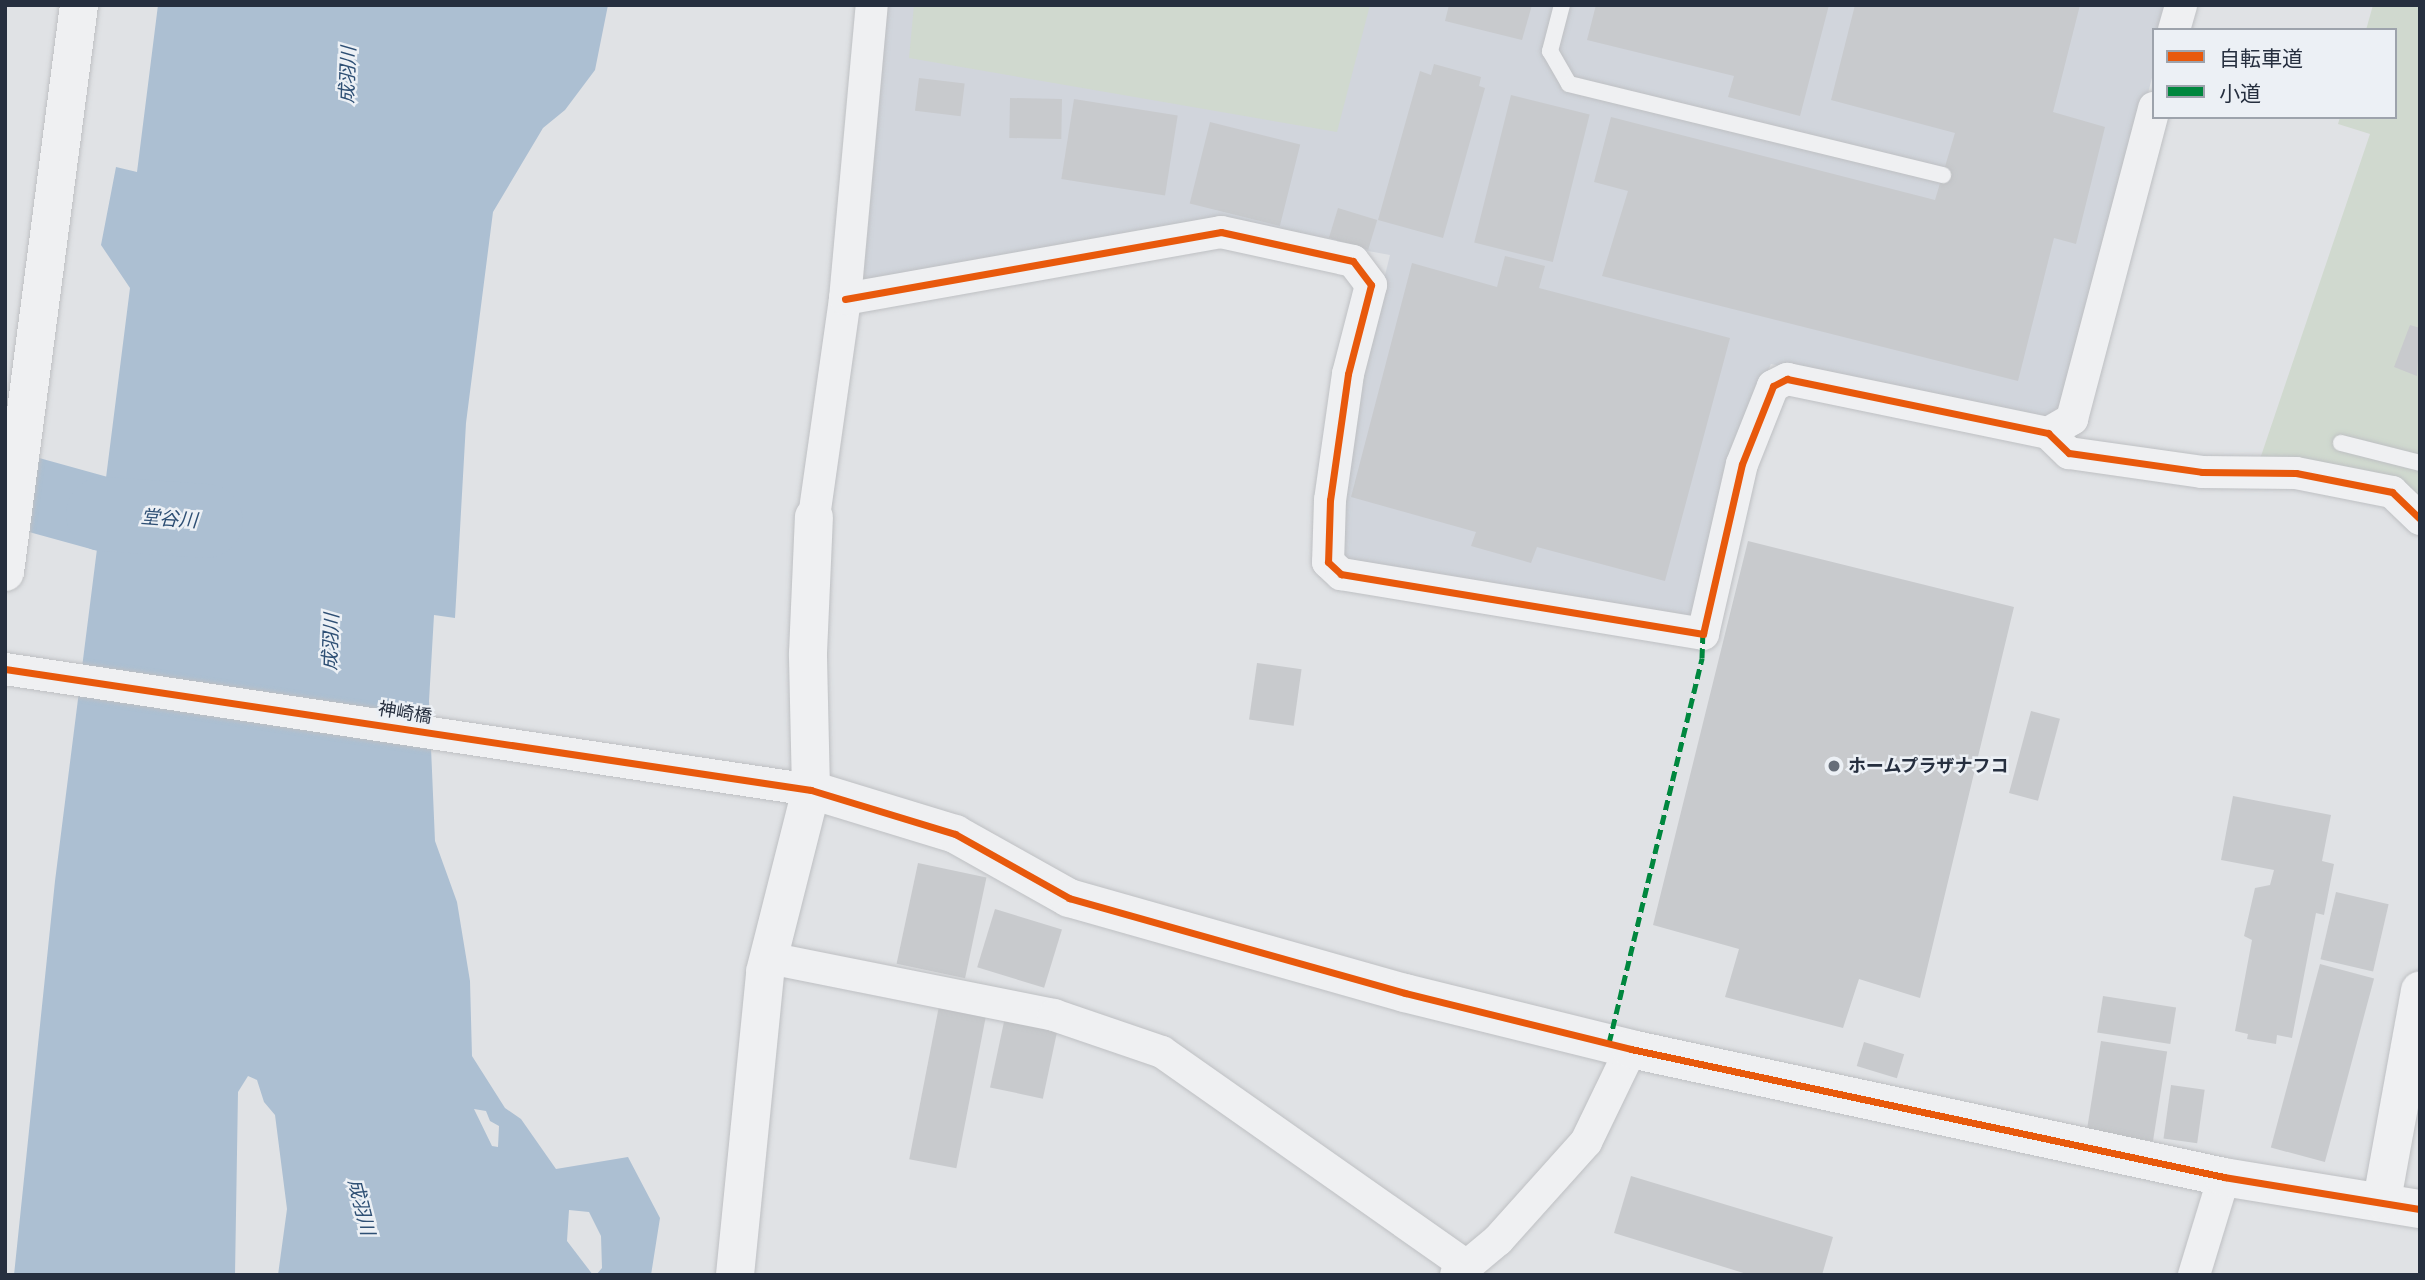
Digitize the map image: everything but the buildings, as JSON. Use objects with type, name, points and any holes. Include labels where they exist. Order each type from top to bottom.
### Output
[{"type":"street","points":[[5,572],[31,390],[79,5]]},
{"type":"street","points":[[736,1275],[769,958],[811,790],[808,653],[814,517],[845,299],[872,5]]},
{"type":"street","points":[[2175,28],[2181,5]]},
{"type":"street","points":[[2048,433],[2072,419],[2152,116]]},
{"type":"street","points":[[845,299],[1221,232],[1353,261],[1371,285],[1348,374],[1330,500],[1328,562],[1341,574],[1703,634],[1742,464],[1773,386],[1787,379],[2048,433],[2069,453],[2202,472],[2296,473],[2392,492],[2420,519]]},
{"type":"street","name":"神崎橋","points":[[19,671],[811,790]]},
{"type":"street","points":[[811,790],[955,834],[1069,898],[1405,993],[1631,1049],[2224,1177],[2382,1200],[2420,1209]]},
{"type":"street","points":[[769,958],[1054,1015],[1162,1052],[1461,1270],[1498,1240],[1586,1142],[1631,1049]]},
{"type":"street","points":[[2382,1200],[2420,990]]},
{"type":"street","points":[[2194,1275],[2224,1177]]},
{"type":"lane","points":[[1562,5],[1550,51],[1569,84],[1943,175]]},
{"type":"lane","points":[[2341,443],[2420,463]]},
{"type":"shaded area","points":[[884,5],[2170,5],[2164,28],[2152,28],[2152,78],[2070,395],[2048,417],[1771,364],[1729,454],[1692,622],[1346,564],[1338,549],[1362,368],[1390,255],[1227,225],[904,276],[856,279]]},
{"type":"shaded area","points":[[914,5],[1370,5],[1337,132],[909,58]]},
{"type":"shaded area","points":[[2373,5],[2420,5],[2420,505],[2259,462],[2370,134],[2338,124],[2339,119],[2397,119],[2397,28],[2367,28]]},
{"type":"water","name":"成羽川","points":[[158,5],[608,5],[595,70],[565,110],[543,128],[493,212],[466,423],[455,618],[434,615],[429,701],[435,841],[457,902],[470,981],[472,1056],[505,1108],[521,1119],[556,1169],[628,1157],[660,1218],[651,1275],[596,1275],[602,1268],[601,1236],[589,1212],[569,1210],[567,1241],[593,1275],[278,1275],[287,1209],[275,1115],[264,1102],[257,1080],[248,1076],[238,1092],[235,1275],[14,1275],[55,881],[130,288],[101,245],[116,167],[137,172]],"holes":[[[474,1109],[486,1111],[490,1121],[499,1126],[498,1147],[492,1146]]]},
{"type":"waterway","name":"堂谷川","points":[[5,487],[103,514],[206,521]]},
{"type":"marked path","points":[[1609,1043],[1702,658],[1703,634]]},
{"type":"cycle path","points":[[845,299],[1221,232],[1353,261],[1371,285],[1348,374],[1330,500],[1328,562],[1341,574],[1703,634],[1742,464],[1773,386],[1787,379],[2048,433],[2069,453],[2202,472],[2296,473],[2392,492],[2420,519]]},
{"type":"cycle path","points":[[5,669],[811,790],[955,834],[1069,898],[1405,993],[1631,1049],[2224,1177],[2420,1209]]},
{"type":"place","name":"ホームプラザナフコ","points":[[1834,766]]}]
